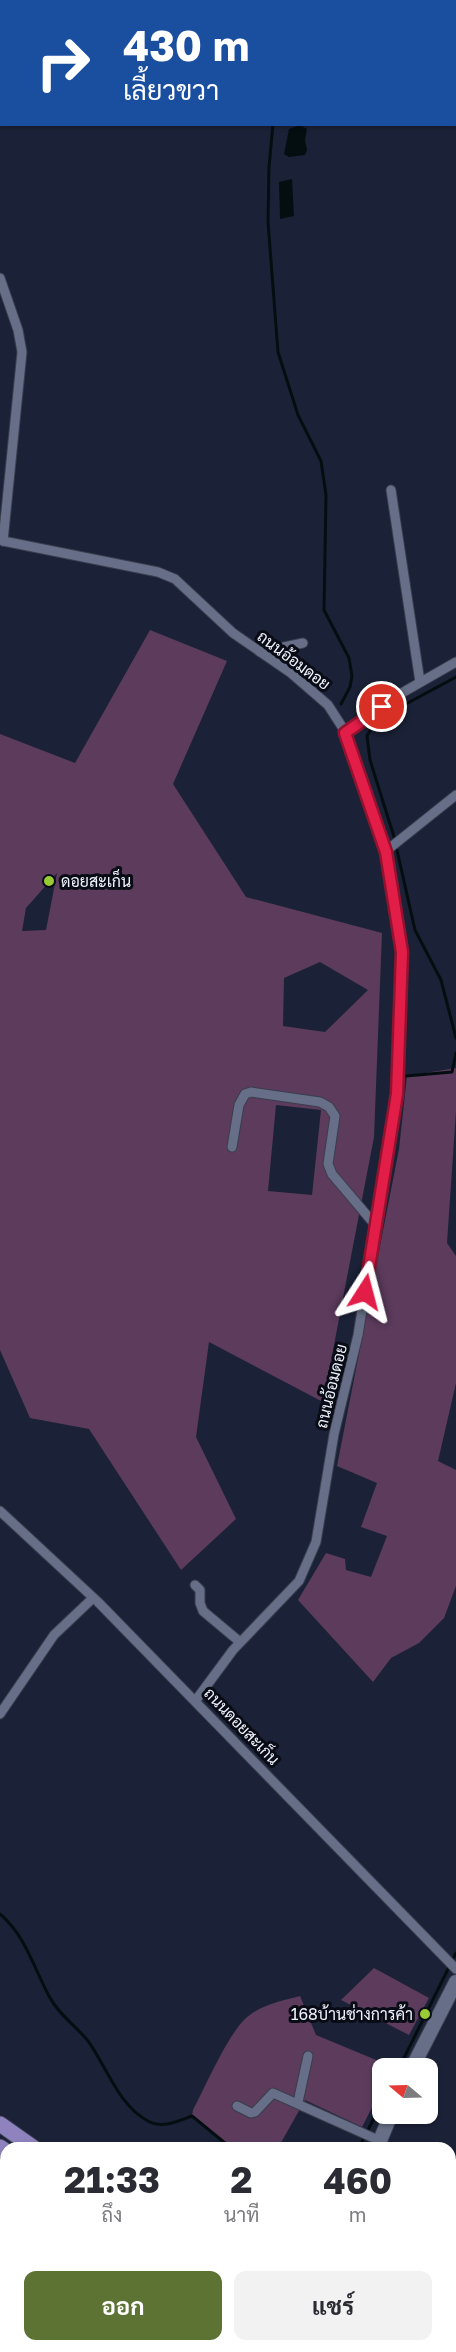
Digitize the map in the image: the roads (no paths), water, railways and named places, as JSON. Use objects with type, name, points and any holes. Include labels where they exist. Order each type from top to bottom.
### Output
[{"type":"main road","points":[[417,2058],[456,1982]]},
{"type":"main road","points":[[0,2124],[26,2142]]},
{"type":"main road","points":[[372,2139],[383,2124]]},
{"type":"street","points":[[0,278],[18,330],[22,352],[22,377],[2,542]]},
{"type":"street","points":[[391,490],[420,682]]},
{"type":"street","name":"ถนนอ้อมดอย","points":[[2,542],[158,572],[175,579],[232,633],[291,674],[328,705],[345,733],[386,852],[402,952],[397,1094],[358,1335],[334,1434],[316,1542],[299,1581],[240,1642],[196,1700]]},
{"type":"street","points":[[260,652],[303,643]]},
{"type":"street","points":[[345,733],[420,682],[456,662]]},
{"type":"street","points":[[386,852],[456,795]]},
{"type":"street","points":[[232,1147],[239,1105],[245,1094],[251,1092],[320,1102],[329,1107],[335,1116],[328,1164],[332,1174],[376,1226]]},
{"type":"street","name":"ถนนดอยสะเก็น","points":[[0,1511],[93,1598],[196,1700],[456,1969]]},
{"type":"street","points":[[195,1585],[200,1590],[200,1604],[203,1611],[240,1642]]},
{"type":"street","points":[[0,1714],[54,1635],[93,1598]]},
{"type":"street","points":[[298,2102],[308,2056]]},
{"type":"street","points":[[237,2106],[251,2113],[255,2112],[273,2092],[372,2139]]},
{"type":"waterway","points":[[273,126],[268,222],[278,352],[298,415],[321,461],[326,495],[324,610],[349,658],[352,676],[350,687],[341,704]]},
{"type":"waterway","points":[[395,840],[370,760],[367,736],[376,720],[456,677]]},
{"type":"waterway","points":[[396,846],[415,930],[441,980],[456,1038]]},
{"type":"waterway","points":[[406,1076],[452,1072],[456,1053]]},
{"type":"waterway","points":[[0,1914],[9,1922],[23,1942],[53,2002],[88,2041],[121,2096],[129,2105],[153,2123],[170,2123],[192,2116],[224,2142]]},
{"type":"waterway","points":[[404,2058],[456,1953]]},
{"type":"waterway","points":[[362,2142],[372,2122]]},
{"type":"place","name":"ดอยสะเก็น","points":[[49,881]]},
{"type":"place","name":"168บ้านช่างการค้า","points":[[425,2014]]}]
